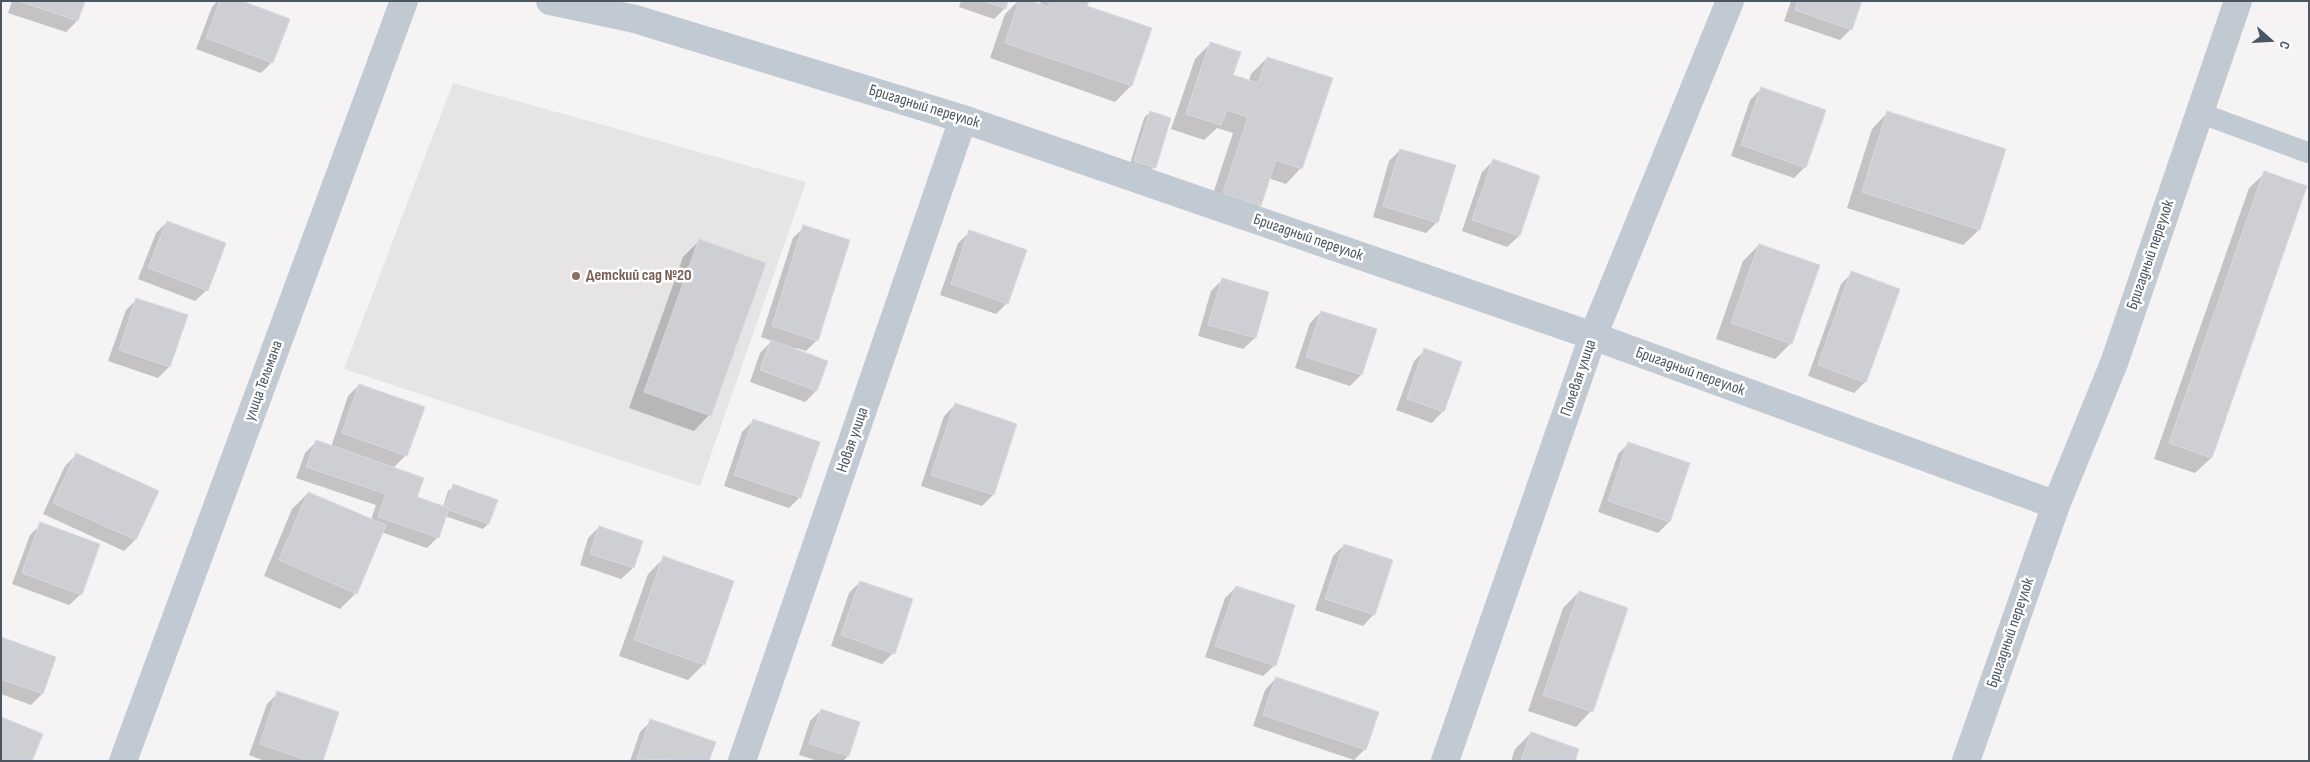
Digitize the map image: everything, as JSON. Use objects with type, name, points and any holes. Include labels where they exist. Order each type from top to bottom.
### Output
[{"type":"street","name":"улица Тельмана","points":[[124,761],[404,1]]},
{"type":"street","name":"Бригадный переулок","points":[[550,1],[635,19],[963,119],[1593,336],[2056,506]]},
{"type":"street","name":"Полевая улица","points":[[1445,761],[1593,336],[1730,1]]},
{"type":"street","name":"Бригадный переулок","points":[[1966,761],[2056,506],[2114,363],[2238,1]]},
{"type":"street","name":"Новая улица","points":[[742,761],[963,119]]},
{"type":"lane","points":[[2200,113],[2309,153]]},
{"type":"shaded area","name":"Детский сад №20","points":[[453,83],[806,182],[700,486],[344,369]]},
{"type":"building","points":[[19,1],[85,1],[78,21]]},
{"type":"building","points":[[220,1],[242,1],[290,19],[273,63],[206,38]]},
{"type":"building","points":[[984,1],[1008,1],[1006,9]]},
{"type":"building","points":[[1019,1],[1032,1],[1048,7],[1050,1],[1089,1],[1087,6],[1152,28],[1132,86],[1005,43]]},
{"type":"building","points":[[1798,1],[1862,1],[1852,30],[1795,10]]},
{"type":"building","points":[[1210,42],[1241,52],[1233,75],[1258,83],[1267,57],[1333,78],[1302,169],[1276,160],[1261,206],[1223,193],[1248,117],[1227,110],[1221,125],[1186,114]]},
{"type":"building","points":[[1761,87],[1826,110],[1806,168],[1741,145]]},
{"type":"building","points":[[1150,111],[1171,118],[1156,168],[1134,161]]},
{"type":"building","points":[[1887,111],[2006,149],[1980,230],[1862,192]]},
{"type":"building","points":[[1400,149],[1456,165],[1438,223],[1383,206]]},
{"type":"building","points":[[1493,159],[1540,176],[1520,236],[1472,220]]},
{"type":"building","points":[[2264,171],[2307,186],[2212,458],[2169,443]]},
{"type":"building","points":[[167,221],[226,243],[208,291],[148,268]]},
{"type":"building","points":[[803,225],[850,240],[818,341],[772,326]]},
{"type":"building","points":[[969,230],[1027,250],[1008,304],[951,284]]},
{"type":"building","points":[[699,239],[766,263],[711,416],[644,392]]},
{"type":"building","points":[[1759,244],[1820,265],[1792,344],[1731,323]]},
{"type":"building","points":[[1851,271],[1900,289],[1866,383],[1818,365]]},
{"type":"building","points":[[1222,278],[1269,292],[1256,338],[1208,325]]},
{"type":"building","points":[[136,298],[188,315],[170,367],[119,350]]},
{"type":"building","points":[[1321,311],[1377,329],[1362,375],[1306,357]]},
{"type":"building","points":[[771,340],[828,361],[817,391],[760,370]]},
{"type":"building","points":[[1424,348],[1462,362],[1444,412],[1407,399]]},
{"type":"building","points":[[359,384],[425,407],[407,456],[342,433]]},
{"type":"building","points":[[955,403],[1017,424],[994,495],[931,475]]},
{"type":"building","points":[[753,419],[820,442],[801,498],[734,475]]},
{"type":"building","points":[[316,440],[424,478],[417,497],[449,508],[439,538],[378,517],[386,494],[306,467]]},
{"type":"building","points":[[1628,442],[1690,463],[1670,522],[1608,501]]},
{"type":"building","points":[[76,453],[159,491],[136,540],[53,503]]},
{"type":"building","points":[[453,484],[498,500],[489,524],[445,507]]},
{"type":"building","points":[[308,492],[386,525],[357,594],[279,560]]},
{"type":"building","points":[[40,522],[100,544],[82,595],[22,573]]},
{"type":"building","points":[[599,526],[643,541],[634,568],[590,554]]},
{"type":"building","points":[[1344,544],[1393,560],[1375,615],[1325,599]]},
{"type":"building","points":[[663,556],[734,581],[705,665],[634,640]]},
{"type":"building","points":[[860,581],[913,599],[895,654],[841,635]]},
{"type":"building","points":[[1236,586],[1295,605],[1276,666],[1215,646]]},
{"type":"building","points":[[1579,591],[1628,608],[1593,712],[1543,695]]},
{"type":"building","points":[[1,637],[56,657],[43,694],[1,679]]},
{"type":"building","points":[[1276,677],[1379,712],[1366,750],[1263,715]]},
{"type":"building","points":[[277,691],[339,712],[323,761],[308,761],[260,744]]},
{"type":"building","points":[[821,709],[860,722],[849,756],[809,744]]},
{"type":"building","points":[[1,717],[43,734],[32,761],[1,761]]},
{"type":"building","points":[[650,719],[716,742],[709,761],[637,759]]},
{"type":"building","points":[[1531,732],[1579,749],[1575,761],[1521,761]]},
{"type":"place","name":"Детский сад №20","points":[[576,276]]}]
